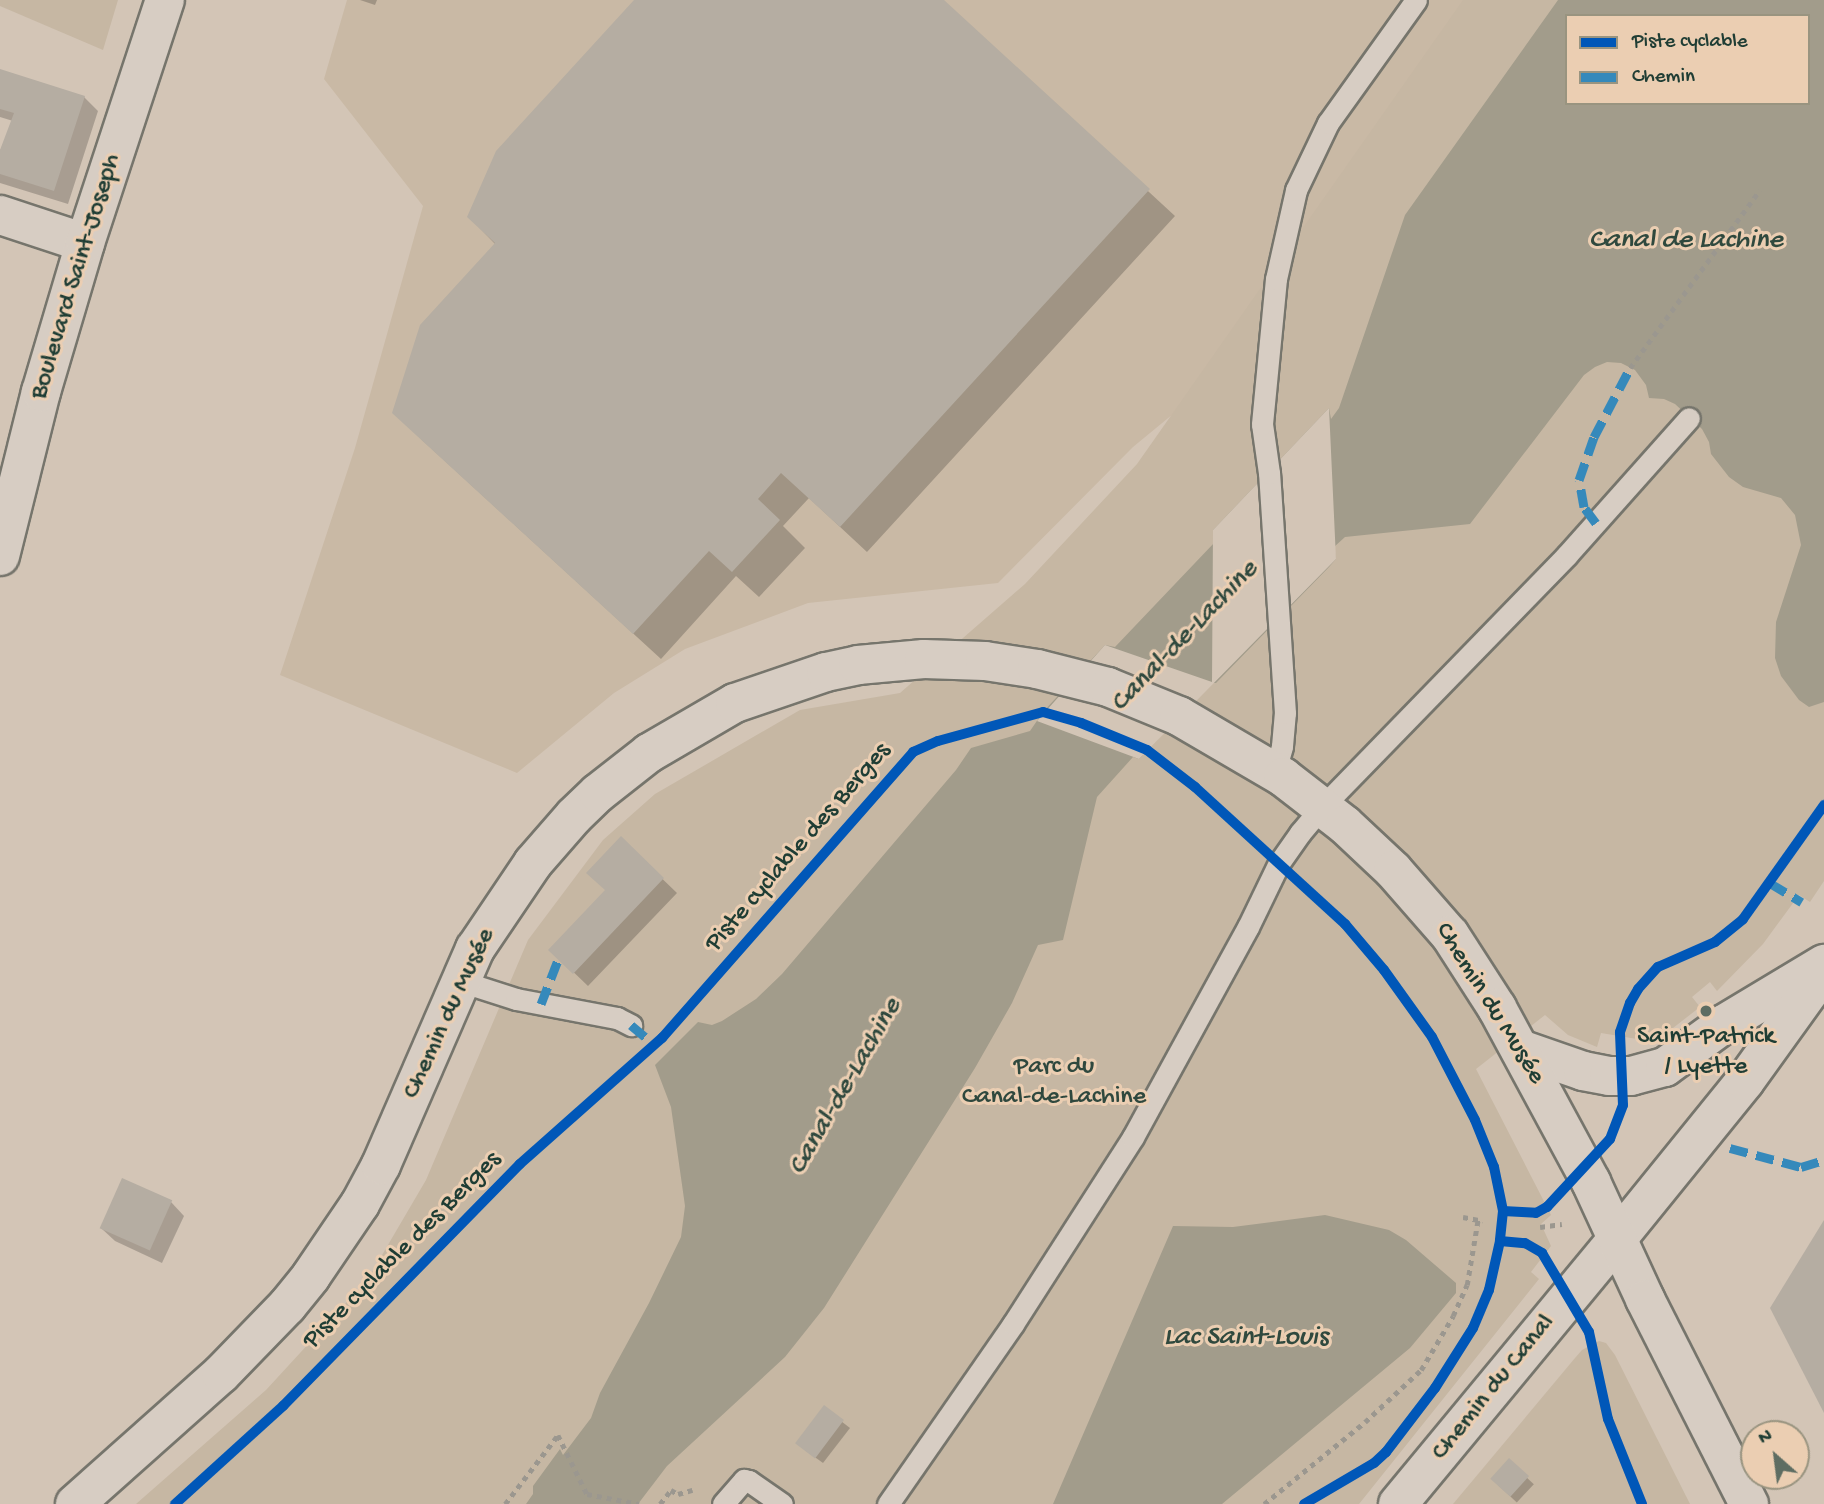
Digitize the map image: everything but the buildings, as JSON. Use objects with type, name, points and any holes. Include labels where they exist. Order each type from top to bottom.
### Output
[{"type":"street","name":"Boulevard Saint-Joseph","points":[[0,556],[41,392],[85,243],[165,0]]},
{"type":"street","points":[[0,215],[85,243]]},
{"type":"street","name":"Chemin du Musée","points":[[75,1504],[221,1374],[288,1306],[311,1276],[360,1204],[381,1165],[460,981],[493,920],[552,839],[598,793],[677,735],[726,708],[795,681],[858,665],[985,661],[1074,677],[1108,687],[1179,716],[1275,771],[1322,807],[1369,846],[1436,917],[1486,991],[1577,1155],[1749,1504]]},
{"type":"street","points":[[1520,1049],[1598,1074],[1631,1076],[1657,1069],[1686,1054],[1724,1024],[1824,964]]},
{"type":"street","name":"Chemin du Canal","points":[[1398,1504],[1745,1080],[1824,971]]},
{"type":"lane","points":[[1275,771],[1285,730],[1269,472],[1262,424],[1265,371],[1276,279],[1296,190],[1328,123],[1416,0]]},
{"type":"lane","points":[[888,1504],[1013,1324],[1133,1137],[1248,927],[1279,863],[1322,807],[1567,555],[1689,418]]},
{"type":"lane","points":[[460,981],[516,999],[617,1018],[631,1025]]},
{"type":"lane","points":[[723,1504],[744,1480],[782,1504]]},
{"type":"path","points":[[1630,368],[1760,190]]},
{"type":"path","points":[[1264,1504],[1365,1422],[1421,1370],[1453,1316],[1467,1285],[1481,1220],[1463,1217]]},
{"type":"path","points":[[1540,1227],[1562,1224]]},
{"type":"path","points":[[505,1504],[558,1435],[587,1494],[639,1504]]},
{"type":"shaded area","points":[[347,0],[1466,0],[1207,386],[1133,447],[998,583],[808,603],[685,649],[614,693],[517,773],[280,675],[355,448],[423,206],[324,79]]},
{"type":"green space","points":[[0,0],[118,0],[103,50],[0,6]]},
{"type":"green space","name":"Parc du Canal-de-Lachine","points":[[1463,0],[1824,0],[1824,881],[1810,902],[1799,895],[1763,944],[1717,991],[1710,982],[1692,997],[1700,1007],[1673,1028],[1637,1039],[1601,1033],[1597,1047],[1568,1035],[1545,1015],[1476,1069],[1551,1215],[1541,1224],[1551,1246],[1531,1272],[1539,1279],[1359,1504],[136,1504],[266,1390],[368,1279],[426,1180],[528,940],[603,840],[655,794],[800,710],[900,693],[1025,584],[1137,464]]},
{"type":"green space","points":[[1599,1341],[1606,1343],[1615,1355],[1690,1504],[1453,1504],[1582,1350]]},
{"type":"water","name":"Canal de Lachine","points":[[1558,0],[1824,0],[1824,702],[1809,707],[1799,700],[1781,676],[1775,658],[1776,622],[1801,545],[1795,515],[1781,498],[1743,487],[1729,477],[1711,454],[1709,442],[1702,429],[1675,404],[1664,399],[1649,398],[1646,385],[1635,370],[1621,363],[1607,362],[1595,367],[1584,375],[1470,524],[1345,537],[1334,547],[1336,559],[1329,567],[1139,759],[1133,757],[1097,797],[1063,940],[1038,945],[1012,1003],[975,1068],[824,1308],[785,1357],[667,1466],[638,1504],[526,1504],[533,1494],[533,1486],[560,1449],[563,1455],[591,1418],[600,1393],[681,1237],[685,1206],[671,1107],[655,1065],[698,1022],[712,1025],[756,999],[782,974],[956,770],[971,748],[1030,731],[1043,712],[1105,645],[1115,647],[1214,543],[1213,530],[1329,408],[1331,419],[1339,408],[1405,215]]},
{"type":"water","name":"Lac Saint-Louis","points":[[1325,1215],[1389,1230],[1406,1240],[1456,1283],[1456,1293],[1410,1348],[1222,1504],[1053,1504],[1173,1226],[1233,1227]]},
{"type":"pier","points":[[1329,408],[1336,559],[1139,759],[1037,721],[1105,645],[1212,682],[1213,530]]},
{"type":"marked path","points":[[1596,523],[1584,507],[1579,480],[1594,437],[1630,368]]},
{"type":"marked path","points":[[1770,883],[1802,902]]},
{"type":"marked path","points":[[541,1004],[558,960]]},
{"type":"marked path","points":[[631,1025],[655,1045]]},
{"type":"marked path","points":[[1730,1148],[1801,1167],[1824,1160]]},
{"type":"cycle path","name":"Piste cyclable des Berges","points":[[175,1504],[283,1406],[520,1164],[662,1038],[913,752],[938,741],[1043,712],[1081,723],[1147,750],[1195,787],[1345,924],[1384,970],[1432,1037],[1475,1120],[1494,1167],[1503,1211],[1500,1241],[1489,1290],[1473,1328],[1435,1388],[1386,1452],[1374,1463],[1304,1504]]},
{"type":"cycle path","points":[[1503,1211],[1536,1213],[1547,1207],[1610,1139],[1623,1105],[1620,1032],[1638,989],[1658,967],[1715,942],[1743,919],[1824,805]]},
{"type":"cycle path","points":[[1500,1241],[1525,1243],[1542,1253],[1589,1332],[1608,1419],[1642,1504]]},
{"type":"place","name":"Saint-Patrick / Lyette","points":[[1706,1011]]},
{"type":"water label","name":"Canal-de-Lachine","points":[[1185,637]]},
{"type":"water label","name":"Canal-de-Lachine","points":[[846,1087]]}]
